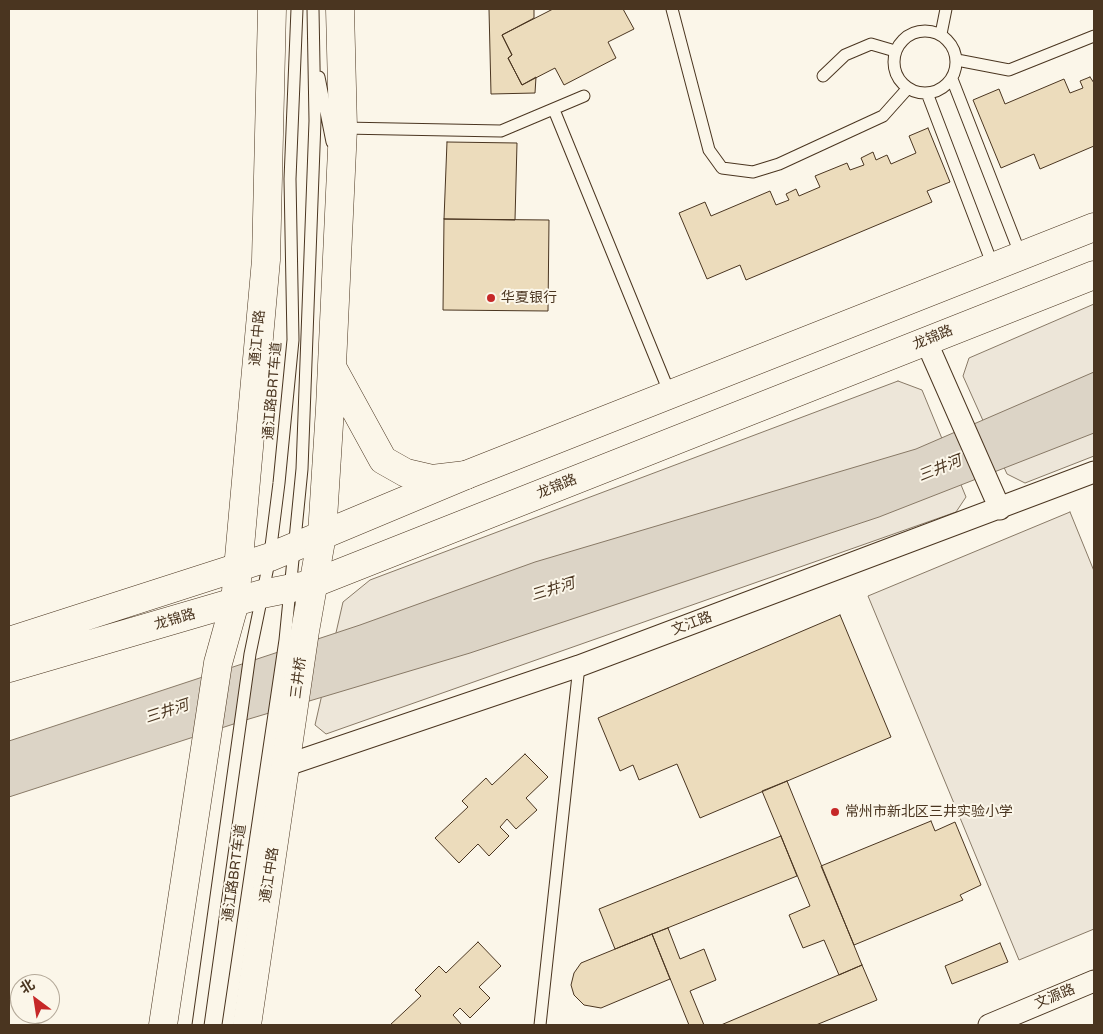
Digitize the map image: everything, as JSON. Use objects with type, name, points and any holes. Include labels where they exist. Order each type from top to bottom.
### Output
[{"type":"main road","points":[[301,586],[322,536],[343,128],[340,9]]},
{"type":"main road","name":"通江中路","points":[[163,1025],[218,663],[235,602],[266,260],[270,74],[277,13]]},
{"type":"main road","points":[[9,641],[270,557],[466,475],[1094,227]]},
{"type":"main road","name":"龙锦路","points":[[9,668],[262,594],[301,586],[1094,275]]},
{"type":"main road","points":[[332,367],[383,460],[406,474],[432,478],[466,475]]},
{"type":"main road","name":"三井桥","points":[[282,725],[301,586]]},
{"type":"main road","name":"通江中路","points":[[247,1025],[287,765],[282,725]]},
{"type":"street","points":[[926,341],[1000,509]]},
{"type":"street","name":"文江路","points":[[287,765],[579,666],[1094,472]]},
{"type":"street","name":"文源路","points":[[989,1025],[1094,981]]},
{"type":"lane","name":"通江路BRT车道","points":[[198,1025],[250,654],[270,557],[293,340],[290,179],[297,9]]},
{"type":"lane","points":[[301,586],[296,546],[302,469],[315,121],[313,9]]},
{"type":"lane","points":[[672,9],[709,150],[722,168],[753,172],[779,164],[883,116],[908,88]]},
{"type":"lane","points":[[941,34],[946,9]]},
{"type":"lane","points":[[952,79],[936,91],[926,93],[908,88],[895,72],[893,62],[901,42],[919,30],[930,30],[941,34],[955,50],[957,60],[952,79],[1021,256]]},
{"type":"lane","points":[[957,60],[1009,70],[1094,36]]},
{"type":"lane","points":[[823,76],[845,55],[871,44],[896,51]]},
{"type":"lane","points":[[313,47],[340,185]]},
{"type":"lane","points":[[926,93],[994,267]]},
{"type":"lane","points":[[343,128],[501,131],[584,96]]},
{"type":"lane","points":[[554,110],[670,394]]},
{"type":"lane","points":[[540,1025],[579,666]]},
{"type":"lane","name":"通江路BRT车道","points":[[228,1025],[282,725]]},
{"type":"shaded area","points":[[1094,304],[1094,456],[1025,483],[1007,474],[963,376],[969,358]]},
{"type":"shaded area","points":[[898,381],[922,390],[966,497],[956,512],[326,734],[315,725],[343,602],[370,580]]},
{"type":"shaded area","points":[[1070,512],[1094,571],[1094,929],[1019,960],[868,596]]},
{"type":"water","name":"三井河","points":[[1094,372],[1094,433],[879,517],[470,653],[249,719],[9,797],[9,741],[360,625],[535,562],[916,449]]},
{"type":"building","points":[[489,9],[534,9],[534,18],[502,35],[512,55],[508,58],[522,85],[536,77],[535,93],[491,94]]},
{"type":"building","points":[[553,9],[623,9],[634,29],[608,42],[616,58],[564,85],[555,68],[522,85],[508,58],[512,55],[502,35]]},
{"type":"building","points":[[1090,77],[1094,83],[1094,146],[1040,169],[1034,154],[1001,168],[973,100],[999,89],[1005,104],[1064,79],[1070,93],[1083,88],[1080,81]]},
{"type":"building","points":[[928,128],[950,182],[927,191],[932,202],[746,280],[740,265],[707,279],[679,213],[705,202],[711,216],[770,191],[776,205],[789,200],[786,194],[796,189],[799,196],[820,187],[815,176],[847,163],[850,170],[864,165],[861,158],[873,152],[876,160],[887,155],[891,164],[916,153],[909,136]]},
{"type":"building","points":[[447,142],[517,143],[515,220],[444,219]]},
{"type":"building","points":[[444,219],[549,220],[548,311],[443,310]]},
{"type":"building","points":[[840,615],[891,737],[700,818],[677,764],[639,780],[633,765],[620,771],[598,718]]},
{"type":"building","points":[[525,754],[548,777],[526,798],[537,810],[516,829],[507,819],[500,827],[509,836],[489,856],[478,844],[459,863],[435,838],[468,807],[462,801],[486,778],[492,785]]},
{"type":"building","points":[[787,781],[862,965],[839,975],[824,940],[803,948],[789,915],[810,906],[762,791]]},
{"type":"building","points":[[931,821],[935,831],[955,822],[981,885],[960,895],[963,900],[854,945],[821,866]]},
{"type":"building","points":[[781,836],[797,876],[615,949],[599,909]]},
{"type":"building","points":[[668,928],[680,959],[704,949],[716,980],[690,991],[704,1025],[689,1025],[652,934]]},
{"type":"building","points":[[652,934],[670,979],[601,1008],[584,1005],[574,995],[571,985],[574,973],[581,963]]},
{"type":"building","points":[[478,942],[501,966],[479,987],[490,998],[470,1018],[460,1008],[453,1015],[462,1025],[390,1025],[421,996],[415,990],[439,966],[446,973]]},
{"type":"building","points":[[1000,943],[1008,962],[952,984],[945,966]]},
{"type":"building","points":[[862,965],[877,1000],[816,1025],[721,1025]]},
{"type":"place","name":"华夏银行","points":[[491,298]]},
{"type":"place","name":"常州市新北区三井实验小学","points":[[835,812]]}]
